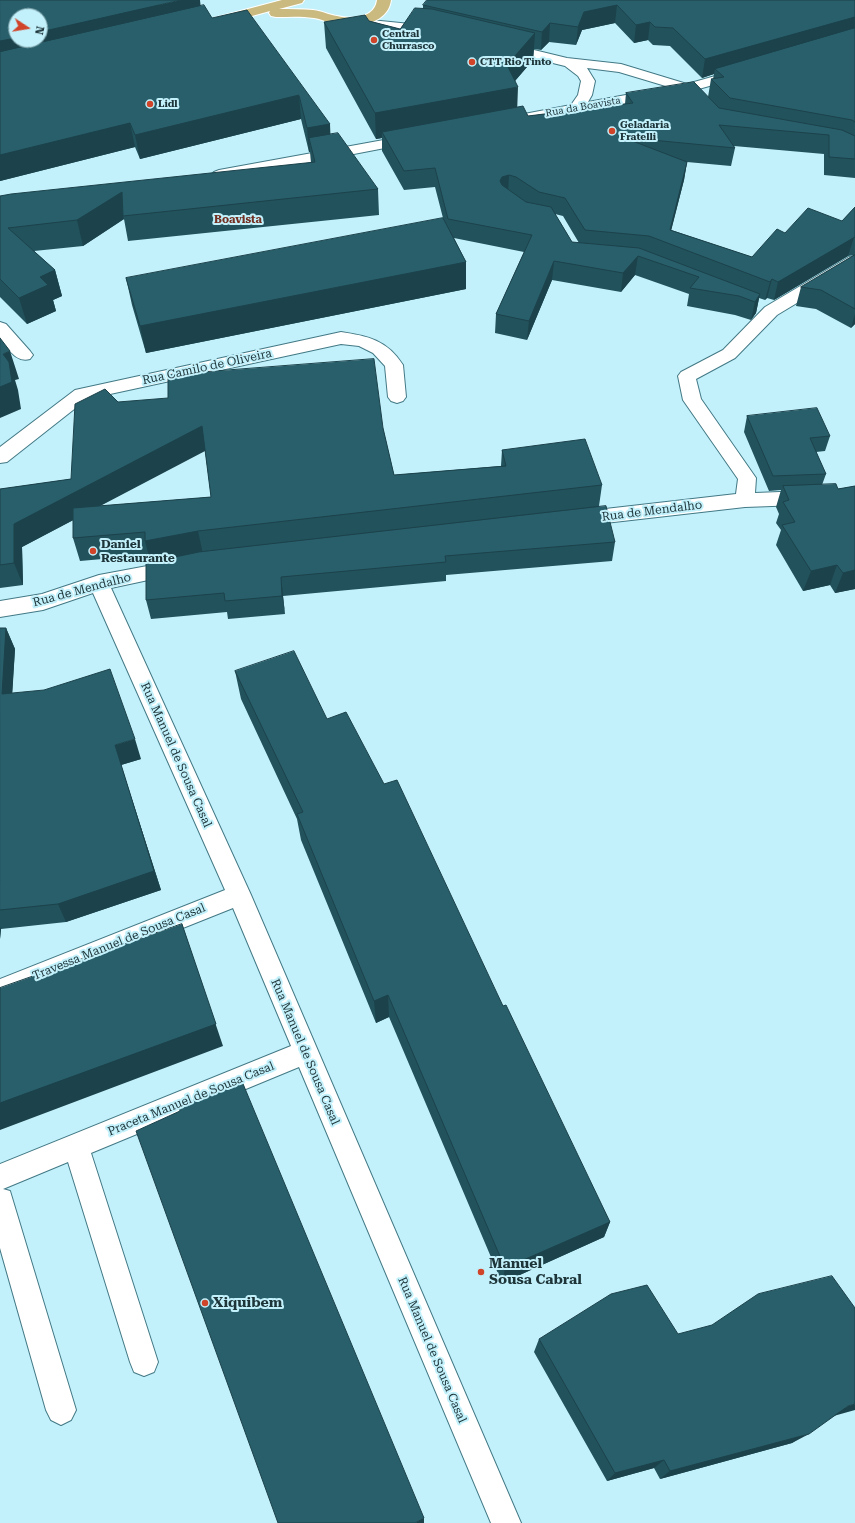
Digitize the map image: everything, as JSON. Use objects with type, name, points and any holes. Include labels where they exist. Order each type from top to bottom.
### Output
[{"type":"main road","points":[[208,24],[297,0]]},
{"type":"main road","points":[[314,0],[313,4],[315,10],[321,15]]},
{"type":"main road","points":[[244,15],[293,13],[321,15],[334,20],[351,22],[374,16],[381,11],[385,2]]},
{"type":"street","points":[[351,22],[436,31],[410,22],[393,13],[385,2]]},
{"type":"street","points":[[493,44],[569,62],[602,73],[622,84],[639,97]]},
{"type":"street","points":[[569,62],[621,68],[688,88],[699,100]]},
{"type":"street","points":[[569,62],[584,73],[588,80],[585,95],[576,109]]},
{"type":"street","name":"Rua da Boavista","points":[[513,120],[688,88],[756,68]]},
{"type":"street","points":[[206,177],[426,136]]},
{"type":"street","points":[[745,500],[747,478],[692,400],[687,376],[729,354],[764,309],[855,261]]},
{"type":"street","points":[[0,328],[24,355]]},
{"type":"street","name":"Rua Camilo de Oliveira","points":[[0,457],[81,394],[341,338],[363,341],[379,349],[394,365],[397,397]]},
{"type":"street","name":"Rua de Mendalho","points":[[565,521],[745,500],[855,496]]},
{"type":"street","name":"Rua de Mendalho","points":[[0,609],[43,602],[99,583],[188,565]]},
{"type":"street","name":"Rua Manuel de Sousa Casal","points":[[99,583],[239,895],[506,1523]]},
{"type":"street","name":"Travessa Manuel de Sousa Casal","points":[[0,990],[239,895]]},
{"type":"street","name":"Praceta Manuel de Sousa Casal","points":[[0,1178],[306,1052]]},
{"type":"street","points":[[76,1146],[144,1362]]},
{"type":"street","points":[[0,1201],[61,1410]]},
{"type":"building","points":[[0,0],[181,0],[48,30],[48,8],[8,8],[8,40],[0,41]]},
{"type":"building","points":[[427,0],[855,0],[855,17],[705,59],[673,28],[655,27],[650,22],[636,25],[617,5],[584,12],[578,27],[550,23],[542,32],[423,5]]},
{"type":"building","name":"Lidl","points":[[204,5],[212,18],[247,10],[330,124],[307,128],[299,95],[135,135],[130,123],[0,155],[0,52],[17,48],[48,48],[48,41]]},
{"type":"building","points":[[415,8],[432,9],[535,33],[507,65],[518,87],[375,113],[324,22],[365,15],[369,21],[400,29]]},
{"type":"building","points":[[855,28],[855,122],[852,120],[730,98],[711,79],[724,77],[715,69]]},
{"type":"building","points":[[694,82],[719,108],[842,130],[855,136],[855,159],[829,157],[829,135],[719,125],[735,148],[631,138],[630,140],[687,162],[670,230],[752,257],[777,229],[785,233],[808,208],[842,221],[855,207],[855,237],[778,282],[772,279],[770,282],[649,236],[585,230],[565,198],[539,192],[516,177],[509,175],[502,177],[500,181],[502,185],[526,202],[551,207],[572,242],[639,248],[760,294],[755,302],[739,296],[690,288],[699,277],[638,256],[623,273],[554,261],[529,321],[496,314],[532,235],[448,219],[435,168],[404,171],[382,132],[523,106],[528,116],[633,103],[626,93]]},
{"type":"building","points":[[338,133],[378,189],[123,216],[122,192],[77,220],[8,228],[55,270],[40,277],[48,285],[19,298],[0,279],[0,196],[315,162],[309,138]]},
{"type":"building","points":[[443,218],[466,262],[140,326],[126,278]]},
{"type":"building","points":[[855,255],[855,309],[821,290],[801,287]]},
{"type":"building","points":[[0,338],[10,351],[3,354],[9,362],[12,382],[0,387]]},
{"type":"building","points":[[374,359],[383,428],[394,475],[506,466],[502,450],[585,439],[602,485],[198,531],[145,541],[145,532],[73,538],[73,508],[211,497],[202,426],[14,524],[14,563],[0,565],[0,489],[71,479],[75,404],[105,389],[118,402],[168,398],[168,375]]},
{"type":"building","points":[[817,408],[830,436],[810,438],[826,474],[773,476],[747,416]]},
{"type":"building","points":[[836,484],[838,489],[855,486],[855,570],[843,573],[837,565],[811,571],[782,525],[795,522],[783,502],[789,500],[783,486]]},
{"type":"building","points":[[606,506],[615,542],[445,556],[446,562],[281,577],[282,596],[225,601],[224,593],[146,600],[146,563],[199,552]]},
{"type":"building","points":[[0,628],[6,628],[2,694],[44,690],[110,669],[135,739],[115,745],[154,871],[58,904],[0,910]]},
{"type":"building","points":[[294,651],[327,719],[346,712],[384,784],[397,780],[503,1006],[506,1005],[610,1222],[505,1268],[388,995],[374,1001],[297,814],[303,812],[235,671]]},
{"type":"building","points":[[182,924],[216,1024],[0,1103],[0,988]]},
{"type":"building","points":[[241,1079],[424,1518],[415,1523],[278,1523],[136,1131],[180,1111],[179,1107]]},
{"type":"building","points":[[832,1276],[855,1308],[855,1404],[848,1406],[809,1434],[670,1471],[664,1460],[615,1473],[539,1339],[611,1294],[647,1285],[678,1334],[712,1325],[758,1294]]},
{"type":"place","name":"Central Churrasco","points":[[374,40]]},
{"type":"place","name":"CTT Rio Tinto","points":[[472,62]]},
{"type":"place","name":"Lidl","points":[[150,104]]},
{"type":"place","name":"Geladaria Fratelli","points":[[612,131]]},
{"type":"place","name":"Daniel Restaurante","points":[[93,551]]},
{"type":"place","name":"Manuel Sousa Cabral","points":[[481,1272]]},
{"type":"place","name":"Xiquibem","points":[[205,1303]]},
{"type":"district","name":"Boavista","points":[[238,220]]}]
